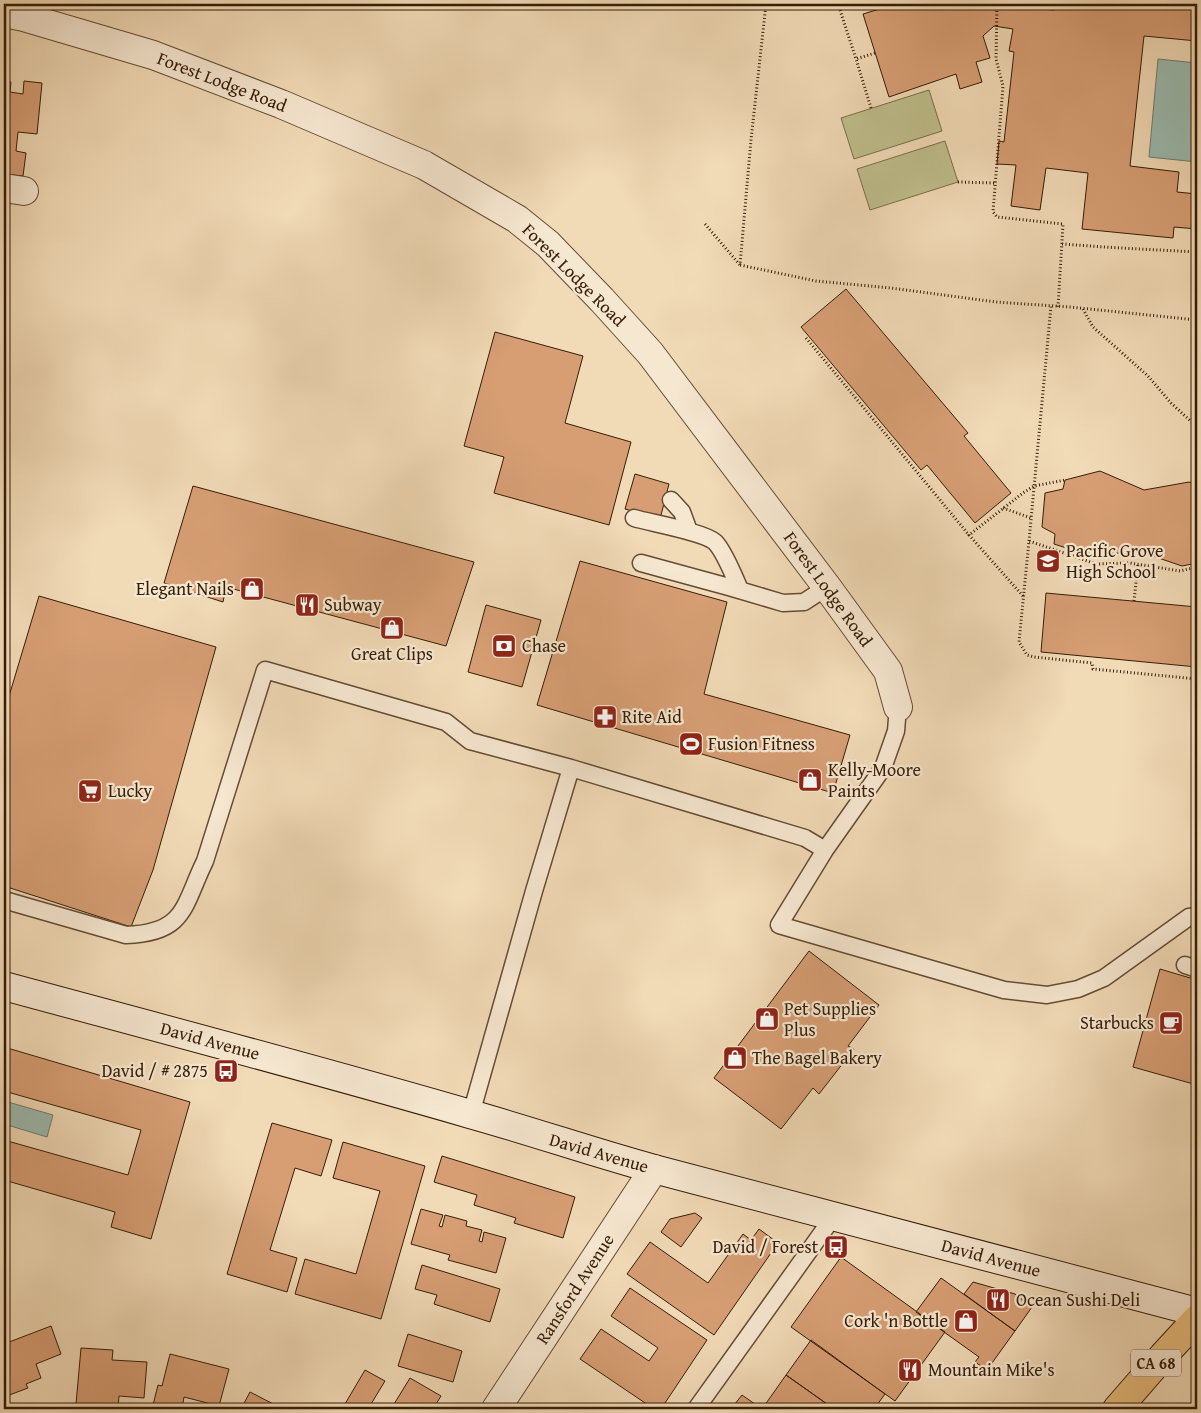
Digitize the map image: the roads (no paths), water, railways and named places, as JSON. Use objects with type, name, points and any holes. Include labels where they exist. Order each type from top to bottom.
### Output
[{"type":"main road","name":"CA 68","points":[[1117,1409],[1197,1319]]},
{"type":"street","name":"Forest Lodge Road","points":[[4,13],[24,17],[153,55],[281,104],[424,165],[518,219],[548,244],[650,353],[888,670],[898,707]]},
{"type":"street","name":"David Avenue","points":[[4,986],[269,1057],[471,1114],[599,1154],[1197,1312]]},
{"type":"street","name":"Ransford Avenue","points":[[496,1409],[654,1169]]},
{"type":"lane","points":[[671,500],[682,512],[689,531]]},
{"type":"lane","points":[[634,518],[702,534],[715,542],[740,590]]},
{"type":"lane","points":[[641,562],[783,603],[804,602],[827,587]]},
{"type":"lane","points":[[4,900],[126,936],[141,935],[169,925],[185,907],[206,861],[265,670],[446,722],[470,741],[571,768],[805,838],[825,850]]},
{"type":"lane","points":[[898,707],[896,730],[883,768],[825,850],[778,925],[1004,990],[1047,995],[1078,989],[1104,978],[1189,917],[1197,916]]},
{"type":"lane","points":[[471,1114],[571,768]]},
{"type":"lane","points":[[696,1409],[834,1216]]},
{"type":"water","points":[[1158,59],[1197,63],[1197,162],[1149,157]]},
{"type":"water","points":[[8,1102],[53,1115],[47,1137],[4,1124]]},
{"type":"place","name":"Pacific Grove High School","points":[[1048,561]]},
{"type":"place","name":"Elegant Nails","points":[[252,589]]},
{"type":"place","name":"Subway","points":[[307,605]]},
{"type":"place","name":"Great Clips","points":[[392,628]]},
{"type":"place","name":"Chase","points":[[504,646]]},
{"type":"place","name":"Rite Aid","points":[[605,717]]},
{"type":"place","name":"Fusion Fitness","points":[[691,744]]},
{"type":"place","name":"Kelly-Moore Paints","points":[[810,780]]},
{"type":"place","name":"Lucky","points":[[90,791]]},
{"type":"place","name":"Pet Supplies Plus","points":[[767,1019]]},
{"type":"place","name":"Starbucks","points":[[1171,1023]]},
{"type":"place","name":"The Bagel Bakery","points":[[735,1058]]},
{"type":"place","name":"David / # 2875","points":[[226,1071]]},
{"type":"place","name":"David / Forest","points":[[836,1247]]},
{"type":"place","name":"Ocean Sushi Deli","points":[[998,1300]]},
{"type":"place","name":"Cork 'n Bottle","points":[[966,1321]]},
{"type":"place","name":"Mountain Mike's","points":[[910,1370]]}]
